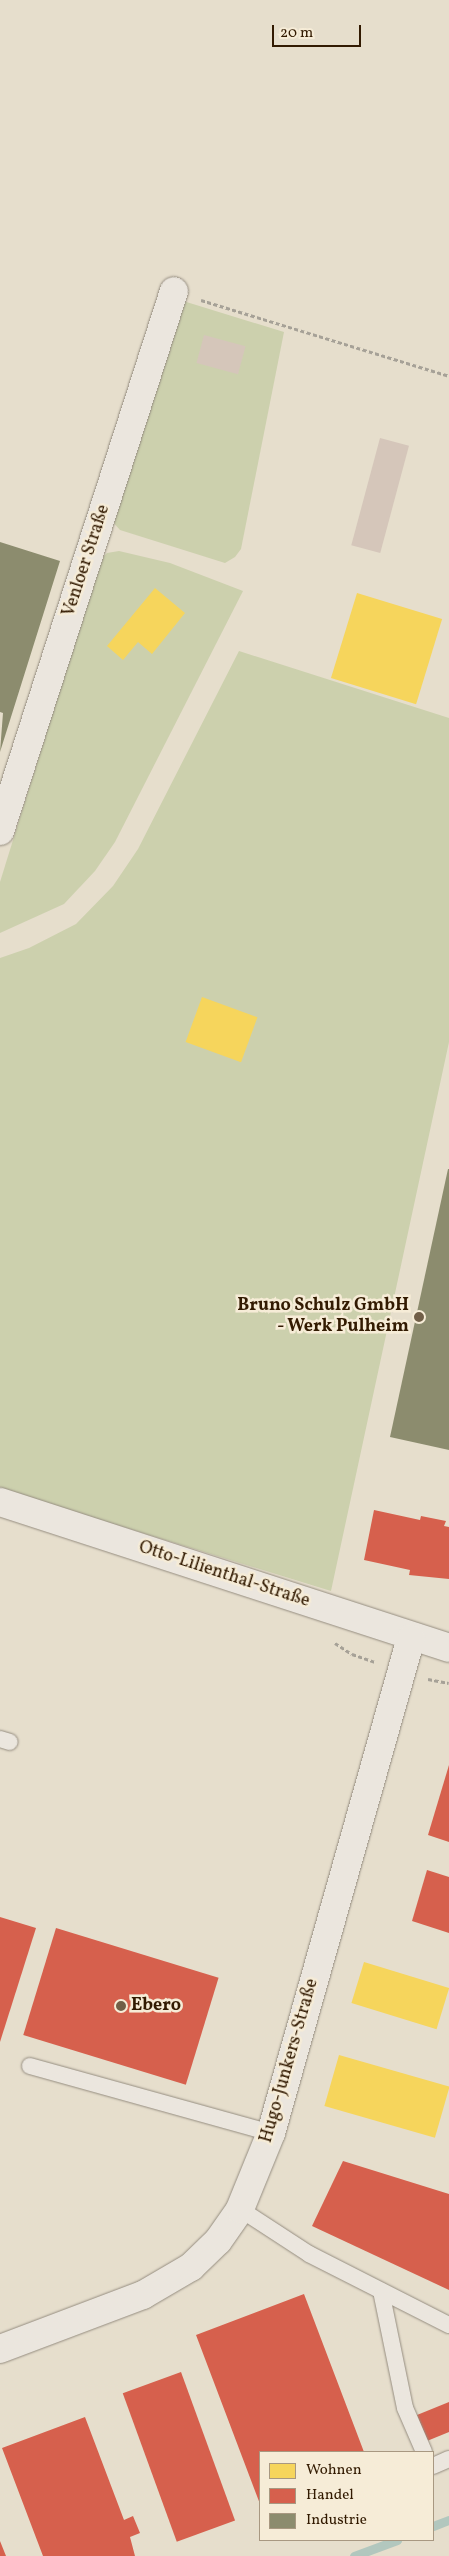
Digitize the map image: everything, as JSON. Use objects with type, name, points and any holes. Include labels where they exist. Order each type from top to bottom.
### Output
[{"type":"street","name":"Venloer Straße","points":[[0,831],[174,291]]},
{"type":"street","name":"Otto-Lilienthal-Straße","points":[[0,1502],[412,1638],[449,1648]]},
{"type":"street","name":"Hugo-Junkers-Straße","points":[[0,2349],[143,2295],[159,2286],[191,2267],[218,2241],[240,2209],[271,2133],[412,1638]]},
{"type":"lane","points":[[30,2066],[271,2133]]},
{"type":"lane","points":[[240,2209],[309,2254],[449,2326]]},
{"type":"lane","points":[[381,2291],[405,2408],[424,2451]]},
{"type":"lane","points":[[434,2466],[449,2459]]},
{"type":"path","points":[[174,291],[449,376]]},
{"type":"green space","points":[[180,300],[284,332],[241,549],[235,557],[225,563],[120,530],[112,521]]},
{"type":"green space","points":[[119,551],[170,563],[243,591],[115,842],[95,871],[64,904],[0,933],[0,882],[100,560],[107,553]]},
{"type":"green space","points":[[239,651],[449,718],[449,1042],[331,1591],[0,1489],[0,958],[29,948],[76,924],[113,886],[138,849]]},
{"type":"building: Wohnen","points":[[155,588],[185,613],[152,654],[138,642],[123,660],[107,646]]},
{"type":"building: Wohnen","points":[[357,593],[442,619],[416,704],[331,678]]},
{"type":"building: Wohnen","points":[[202,997],[257,1017],[241,1062],[186,1042]]},
{"type":"building: Wohnen","points":[[364,1962],[449,1988],[437,2029],[351,2003]]},
{"type":"building: Wohnen","points":[[339,2055],[449,2087],[435,2138],[324,2106]]},
{"type":"building: Handel","points":[[374,1510],[420,1520],[421,1516],[446,1521],[444,1526],[449,1527],[449,1579],[409,1575],[410,1570],[364,1560]]},
{"type":"building: Handel","points":[[449,1765],[449,1842],[428,1835]]},
{"type":"building: Handel","points":[[427,1870],[449,1877],[449,1933],[412,1921]]},
{"type":"building: Handel","points":[[0,1917],[36,1928],[0,2042]]},
{"type":"building: Handel","name":"Ebero","points":[[56,1928],[219,1978],[186,2085],[23,2035]]},
{"type":"building: Handel","points":[[343,2161],[449,2194],[449,2290],[312,2226]]},
{"type":"building: Handel","points":[[304,2294],[364,2451],[259,2451],[259,2501],[196,2335]]},
{"type":"building: Handel","points":[[181,2372],[235,2520],[177,2542],[123,2393]]},
{"type":"building: Handel","points":[[449,2402],[449,2432],[427,2441],[417,2415]]},
{"type":"building: Handel","points":[[85,2417],[124,2520],[133,2516],[140,2533],[130,2537],[135,2556],[43,2556],[2,2448]]},
{"type":"building: Handel","points":[[0,2541],[6,2556],[0,2556]]},
{"type":"building: Industrie","points":[[0,542],[60,561],[0,752],[3,713],[0,712]]},
{"type":"building: Industrie","points":[[449,1169],[449,1450],[390,1437]]},
{"type":"building: Sonstige","points":[[204,335],[246,346],[238,374],[196,363]]},
{"type":"building: Sonstige","points":[[380,438],[409,446],[380,553],[351,545]]},
{"type":"waterway","points":[[434,2526],[449,2520]]},
{"type":"waterway","points":[[354,2556],[394,2541]]},
{"type":"place","name":"Bruno Schulz GmbH - Werk Pulheim","points":[[419,1317]]},
{"type":"place","name":"Ebero","points":[[121,2006]]}]
